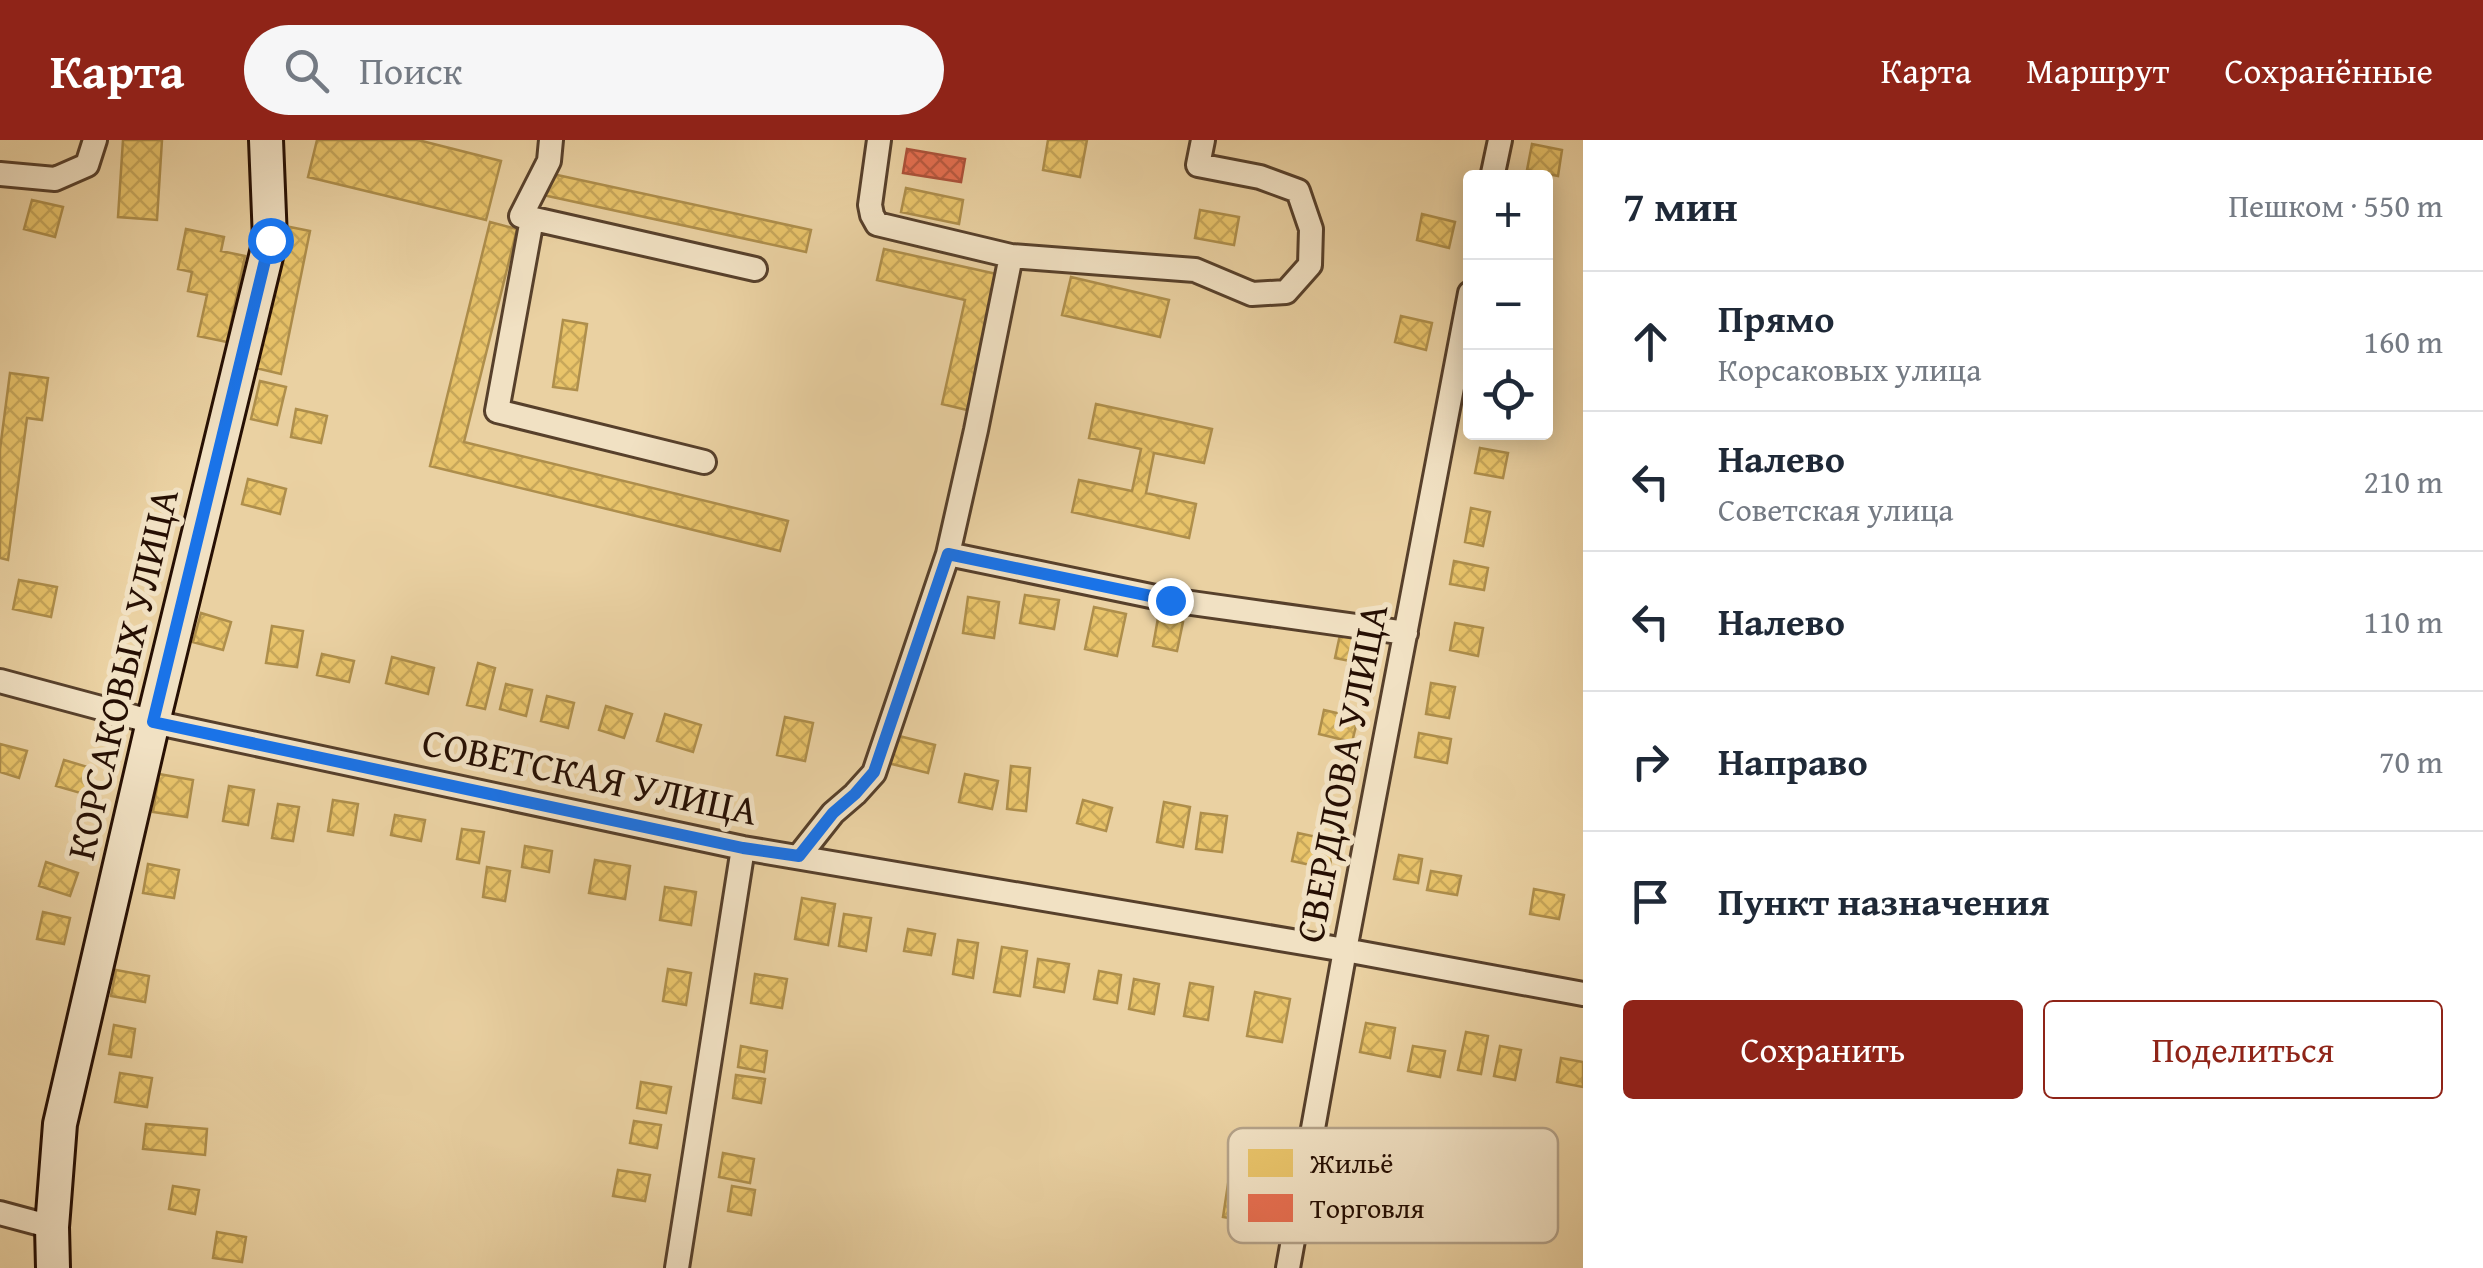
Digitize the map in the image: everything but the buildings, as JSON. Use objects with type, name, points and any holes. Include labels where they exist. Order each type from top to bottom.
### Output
[{"type":"street","points":[[0,174],[55,179],[87,165],[95,140]]},
{"type":"street","name":"КОРСАКОВЫХ УЛИЦА","points":[[53,1268],[60,1124],[270,240],[266,140]]},
{"type":"street","points":[[879,140],[870,204],[877,224],[1012,256],[1195,270],[1252,294],[1286,292],[1310,264],[1310,229],[1298,191],[1260,177],[1198,164],[1203,140]]},
{"type":"street","points":[[1494,170],[1500,140]]},
{"type":"street","points":[[550,151],[521,216],[756,269]]},
{"type":"street","points":[[532,218],[497,410],[704,462]]},
{"type":"street","points":[[799,856],[833,813],[874,772],[948,554],[1012,256]]},
{"type":"street","name":"СВЕРДЛОВА УЛИЦА","points":[[1314,1128],[1463,330]]},
{"type":"street","points":[[948,554],[1170,600],[1406,633]]},
{"type":"street","name":"СОВЕТСКАЯ УЛИЦА","points":[[0,681],[153,722],[743,848],[1583,994]]},
{"type":"street","points":[[677,1268],[743,848]]},
{"type":"street","points":[[0,1213],[52,1227]]},
{"type":"street","name":"СВЕРДЛОВА УЛИЦА","points":[[1288,1268],[1293,1243]]},
{"type":"route","points":[[270,240],[153,722],[743,848],[799,856],[833,813],[874,772],[948,554],[1170,600]]}]
